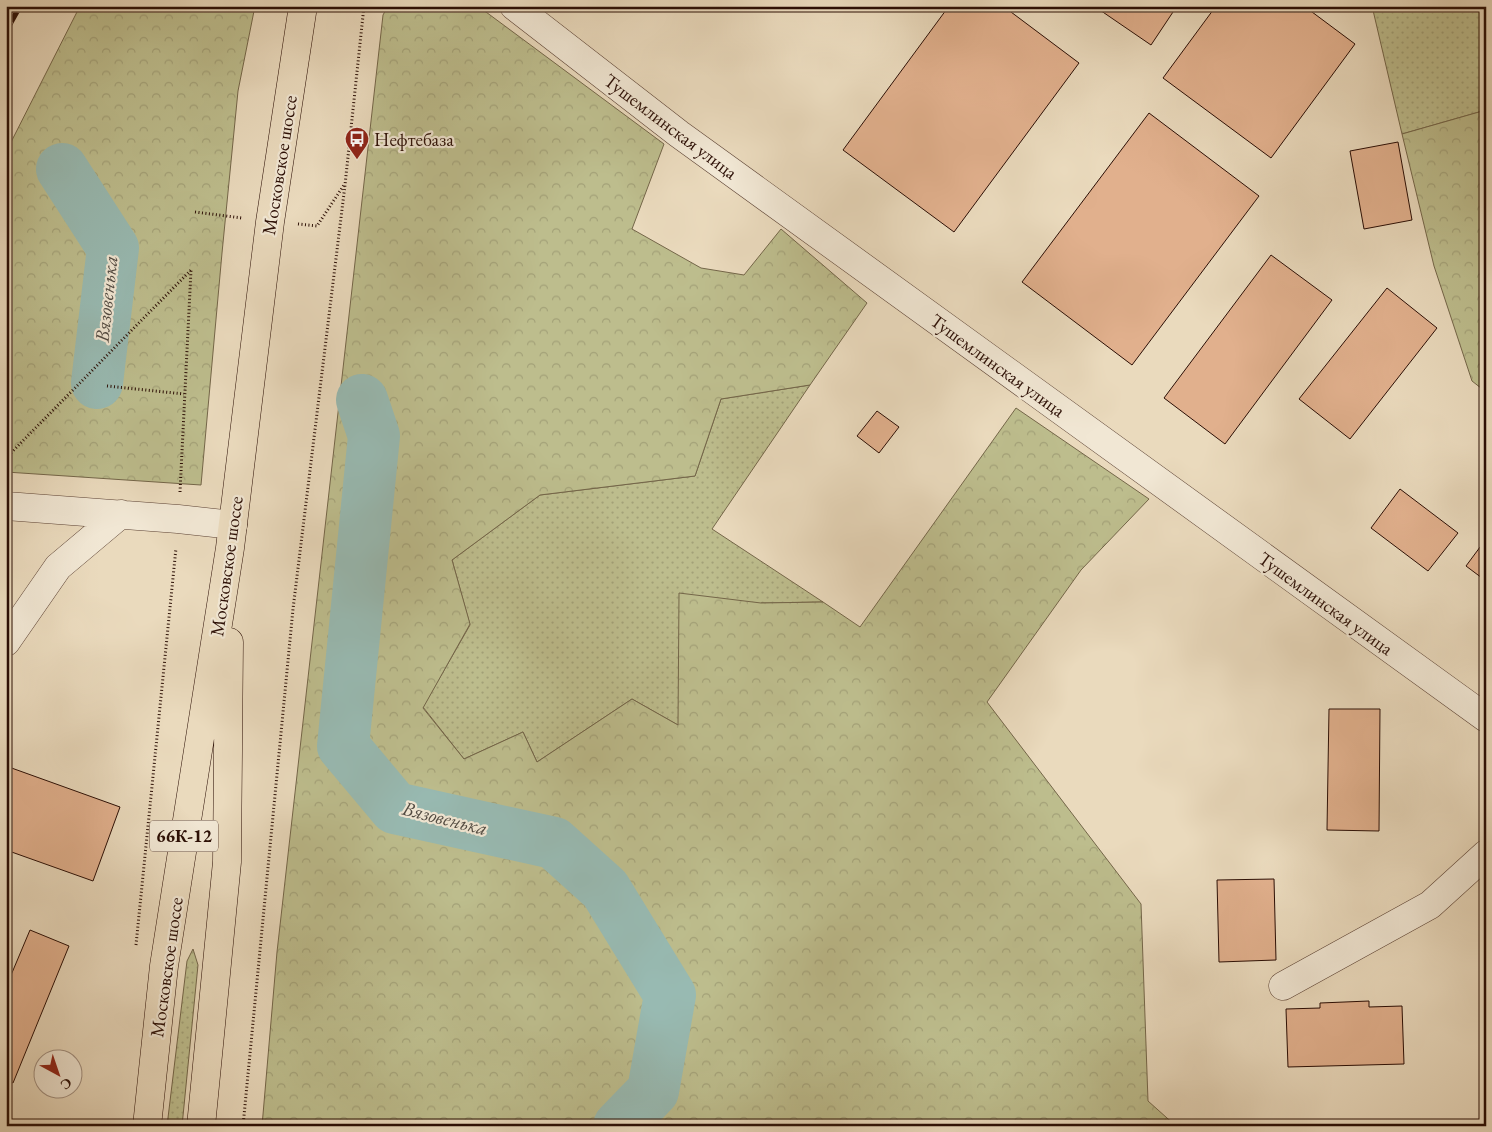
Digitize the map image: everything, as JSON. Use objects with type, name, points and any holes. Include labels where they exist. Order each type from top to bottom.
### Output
[{"type":"main road","name":"Московское шоссе","points":[[147,1126],[164,966],[232,537],[270,222],[303,6]]},
{"type":"main road","points":[[201,1126],[227,862],[232,537]]},
{"type":"street","name":"Тушемлинская улица","points":[[514,6],[679,134],[1486,718]]},
{"type":"street","points":[[6,506],[178,519],[232,537]]},
{"type":"street","points":[[6,642],[58,567],[121,514]]},
{"type":"street","points":[[1283,986],[1430,905],[1486,854]]},
{"type":"path","points":[[243,1126],[293,609],[345,185],[364,6]]},
{"type":"path","points":[[6,458],[191,270],[178,519],[136,950]]},
{"type":"path","points":[[107,386],[184,394]]},
{"type":"green space","points":[[80,6],[255,6],[238,91],[201,485],[6,472],[6,152]]},
{"type":"green space","points":[[388,6],[473,6],[486,12],[664,144],[632,229],[701,268],[744,275],[781,229],[867,303],[810,385],[721,399],[695,476],[540,495],[452,560],[470,624],[423,708],[464,759],[523,732],[537,762],[632,699],[678,725],[679,593],[761,603],[823,602],[860,627],[1016,408],[1149,499],[1081,570],[987,702],[1141,904],[1148,1101],[1176,1126],[830,1126],[823,1124],[821,1126],[262,1126],[277,952],[383,15]]},
{"type":"green space","points":[[1372,6],[1486,6],[1486,110],[1402,134]]},
{"type":"green space","points":[[1486,110],[1486,392],[1472,381],[1434,266],[1402,134]]},
{"type":"green space","points":[[810,385],[712,529],[823,602],[761,603],[678,725],[632,699],[537,762],[523,732],[464,759],[423,707],[470,625],[452,560],[540,495],[695,476],[721,399]]},
{"type":"green space","points":[[193,949],[198,965],[182,1126],[167,1126],[187,961]]},
{"type":"building","points":[[949,6],[1003,6],[1079,63],[954,232],[843,150]]},
{"type":"building","points":[[1094,6],[1177,6],[1151,45]]},
{"type":"building","points":[[1216,6],[1304,6],[1355,44],[1271,158],[1163,78]]},
{"type":"building","points":[[1149,113],[1259,196],[1132,365],[1022,282]]},
{"type":"building","points":[[1398,142],[1412,220],[1364,229],[1350,151]]},
{"type":"building","points":[[1271,255],[1332,300],[1225,444],[1164,398]]},
{"type":"building","points":[[1387,288],[1437,328],[1350,439],[1299,399]]},
{"type":"building","points":[[877,411],[899,427],[879,453],[857,436]]},
{"type":"building","points":[[1400,489],[1458,533],[1428,571],[1371,528]]},
{"type":"building","points":[[1486,539],[1486,581],[1466,566]]},
{"type":"building","points":[[1329,709],[1380,709],[1379,831],[1327,830]]},
{"type":"building","points":[[6,766],[120,807],[93,881],[6,850]]},
{"type":"building","points":[[1274,879],[1276,960],[1219,962],[1217,880]]},
{"type":"building","points":[[30,930],[69,946],[13,1083],[6,1080],[6,987]]},
{"type":"building","points":[[1369,1001],[1369,1007],[1402,1006],[1404,1064],[1288,1067],[1286,1009],[1320,1008],[1320,1003]]},
{"type":"waterway","name":"Вязовенька","points":[[62,169],[113,248],[97,383]]},
{"type":"waterway","name":"Вязовенька","points":[[362,400],[374,436],[343,746],[395,808],[554,843],[605,889],[670,995],[653,1091],[619,1126]]},
{"type":"railway","points":[[6,31],[20,6]]},
{"type":"place","name":"Нефтебаза","points":[[357,160]]}]
